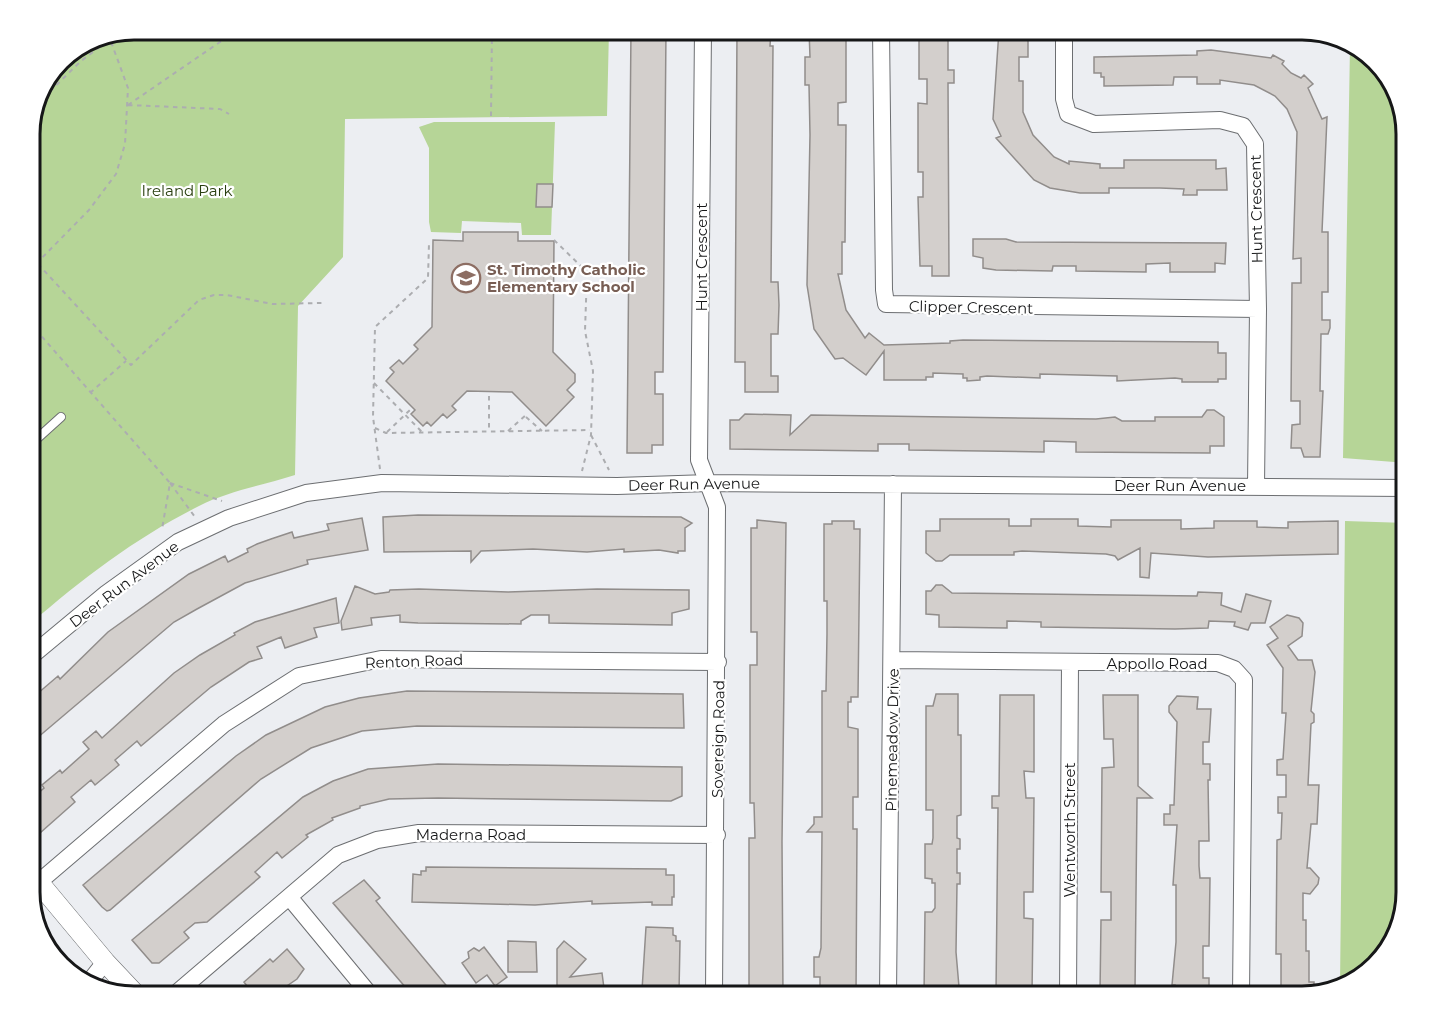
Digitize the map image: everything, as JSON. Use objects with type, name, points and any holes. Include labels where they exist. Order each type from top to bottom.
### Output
[{"type":"street","name":"Hunt Crescent","points":[[703,40],[699,460],[709,483]]},
{"type":"street","name":"Clipper Crescent","points":[[881,40],[886,304],[1258,309]]},
{"type":"street","name":"Hunt Crescent","points":[[1064,40],[1064,99],[1068,114],[1094,124],[1220,120],[1243,126],[1255,144],[1258,309],[1256,486]]},
{"type":"street","name":"Deer Run Avenue","points":[[41,648],[107,593],[178,542],[229,519],[306,493],[382,483],[617,486],[709,483],[1396,488]]},
{"type":"street","name":"Sovereign Road","points":[[709,483],[717,507],[717,835],[714,986]]},
{"type":"street","name":"Pinemeadow Drive","points":[[888,986],[893,484]]},
{"type":"street","name":"Renton Road","points":[[41,872],[224,724],[299,676],[381,659],[718,662]]},
{"type":"street","name":"Appollo Road","points":[[893,660],[1218,663],[1234,669],[1244,680],[1241,986]]},
{"type":"street","name":"Wentworth Street","points":[[1068,986],[1070,663]]},
{"type":"street","name":"Maderna Road","points":[[185,986],[338,855],[377,840],[419,833],[717,835]]},
{"type":"street","points":[[41,884],[127,985]]},
{"type":"street","points":[[290,898],[363,986]]},
{"type":"street","points":[[94,976],[105,962]]},
{"type":"lane","points":[[41,435],[61,417]]},
{"type":"path","points":[[128,105],[224,40]]},
{"type":"path","points":[[491,117],[492,40]]},
{"type":"path","points":[[41,261],[90,210],[116,174],[125,144],[128,88],[111,44]]},
{"type":"path","points":[[52,91],[102,47]]},
{"type":"path","points":[[128,105],[220,109],[229,114]]},
{"type":"path","points":[[554,240],[587,272],[585,331],[593,371],[591,435],[578,485]]},
{"type":"path","points":[[382,483],[375,428],[375,327],[428,278],[429,243]]},
{"type":"path","points":[[41,267],[131,365],[199,300],[214,295],[272,304],[322,303]]},
{"type":"path","points":[[41,336],[170,483],[204,530]]},
{"type":"path","points":[[90,393],[126,360]]},
{"type":"path","points":[[374,383],[422,433]]},
{"type":"path","points":[[489,396],[489,431]]},
{"type":"path","points":[[386,433],[411,409]]},
{"type":"path","points":[[508,431],[525,416],[542,431]]},
{"type":"path","points":[[375,428],[386,433],[591,430]]},
{"type":"path","points":[[591,435],[617,486]]},
{"type":"path","points":[[170,483],[222,501]]},
{"type":"path","points":[[162,529],[170,483]]},
{"type":"green space","name":"Ireland Park","points":[[135,40],[609,40],[607,116],[345,119],[343,257],[298,306],[295,475],[222,496],[199,506],[132,545],[41,615],[41,129],[48,99],[56,82],[68,68],[82,56],[99,48],[117,42]]},
{"type":"green space","points":[[1350,54],[1360,60],[1377,77],[1387,93],[1396,123],[1396,462],[1343,458]]},
{"type":"green space","points":[[434,122],[555,122],[551,235],[522,235],[521,223],[462,221],[461,233],[431,232],[429,148],[419,127]]},
{"type":"green space","points":[[1345,521],[1396,523],[1396,903],[1387,933],[1377,949],[1360,966],[1340,977]]},
{"type":"building","points":[[631,40],[666,40],[663,372],[655,372],[655,394],[663,394],[663,445],[652,445],[652,453],[627,453]]},
{"type":"building","points":[[737,40],[770,40],[770,46],[773,46],[771,282],[778,282],[779,305],[778,334],[771,334],[771,376],[778,376],[778,392],[745,392],[745,362],[735,362]]},
{"type":"building","points":[[809,40],[846,40],[846,102],[838,103],[838,125],[846,125],[845,242],[842,242],[842,274],[838,274],[846,310],[865,338],[869,333],[884,345],[950,343],[950,341],[963,340],[1218,342],[1218,353],[1226,353],[1226,379],[1218,379],[1218,382],[1182,382],[1182,379],[1175,378],[1117,381],[1117,376],[1040,374],[1040,378],[987,376],[980,377],[980,380],[967,381],[967,378],[963,378],[963,374],[933,373],[933,377],[926,377],[926,380],[884,380],[884,351],[866,375],[843,358],[835,359],[814,329],[807,285],[810,135],[809,85],[805,85],[805,57],[810,57]]},
{"type":"building","points":[[919,40],[948,40],[948,70],[954,70],[954,83],[948,83],[949,276],[932,276],[932,266],[920,266],[918,197],[923,197],[923,172],[918,172],[918,103],[927,104],[927,79],[919,79]]},
{"type":"building","points":[[998,40],[1028,40],[1028,57],[1019,57],[1019,81],[1023,81],[1023,112],[1033,135],[1054,157],[1069,164],[1069,161],[1100,164],[1100,168],[1124,168],[1124,160],[1216,160],[1216,169],[1226,168],[1227,190],[1197,190],[1197,195],[1183,195],[1184,189],[1109,188],[1109,193],[1080,193],[1050,188],[1034,180],[996,138],[1001,136],[993,119]]},
{"type":"building","points":[[1211,50],[1271,58],[1273,55],[1284,61],[1282,64],[1291,73],[1301,78],[1304,75],[1313,84],[1308,88],[1322,119],[1327,117],[1322,232],[1328,232],[1328,292],[1322,292],[1322,320],[1330,320],[1330,328],[1328,334],[1321,334],[1320,391],[1323,391],[1320,457],[1304,457],[1301,448],[1291,448],[1292,425],[1300,424],[1300,401],[1291,401],[1292,283],[1301,283],[1301,258],[1293,259],[1297,132],[1287,109],[1275,96],[1254,85],[1220,80],[1220,84],[1197,84],[1197,77],[1174,77],[1173,85],[1104,86],[1104,77],[1101,77],[1101,73],[1094,73],[1094,57],[1197,55],[1197,51]]},
{"type":"building","points":[[537,184],[553,184],[552,207],[536,207]]},
{"type":"building","points":[[463,232],[518,232],[518,241],[554,241],[553,352],[575,374],[575,382],[567,390],[574,397],[546,426],[512,392],[467,391],[452,406],[456,410],[447,418],[443,414],[431,426],[427,422],[423,426],[411,414],[415,410],[386,381],[394,372],[390,368],[399,360],[403,364],[418,349],[414,345],[432,327],[433,240],[463,241]]},
{"type":"building","points":[[973,239],[1006,239],[1016,242],[1226,243],[1225,264],[1215,263],[1215,272],[1170,272],[1170,263],[1146,264],[1146,272],[1076,271],[1076,266],[1053,266],[1052,271],[996,270],[983,268],[983,258],[973,256]]},
{"type":"building","points":[[1207,410],[1214,410],[1224,417],[1224,446],[1210,446],[1210,453],[1076,452],[1076,442],[1044,441],[1044,452],[909,450],[909,444],[878,444],[878,451],[730,449],[730,420],[739,420],[745,414],[791,415],[790,435],[811,415],[1096,419],[1115,417],[1122,421],[1155,421],[1155,417],[1202,417]]},
{"type":"building","points":[[418,515],[681,517],[692,523],[685,528],[685,551],[678,551],[678,553],[659,550],[624,552],[624,549],[587,552],[533,549],[481,551],[471,562],[471,551],[384,552],[383,517]]},
{"type":"building","points":[[362,518],[368,550],[307,560],[308,564],[245,583],[174,622],[41,735],[41,691],[58,676],[60,679],[108,632],[189,574],[225,556],[228,562],[248,552],[247,549],[257,544],[292,532],[294,538],[329,530],[327,524]]},
{"type":"building","points":[[940,519],[1009,519],[1009,526],[1031,526],[1031,519],[1078,519],[1078,526],[1111,527],[1111,520],[1181,520],[1181,529],[1214,528],[1214,521],[1257,521],[1257,527],[1288,528],[1288,522],[1338,521],[1338,554],[1208,557],[1151,553],[1149,578],[1140,577],[1140,548],[1118,560],[1115,556],[1106,554],[1022,551],[1014,552],[1014,555],[950,555],[942,561],[936,561],[926,553],[926,531],[940,531]]},
{"type":"building","points":[[757,520],[786,523],[782,842],[783,986],[749,986],[749,838],[755,838],[754,803],[750,803],[750,665],[757,665],[757,632],[751,632],[751,528],[757,528]]},
{"type":"building","points":[[832,521],[854,521],[854,529],[860,529],[858,697],[851,697],[851,702],[848,702],[848,727],[858,729],[858,797],[853,797],[853,829],[857,829],[856,986],[820,986],[820,977],[814,977],[814,957],[819,957],[821,948],[822,832],[807,832],[814,824],[814,817],[822,817],[822,691],[826,691],[827,634],[827,601],[824,601],[824,524],[832,524]]},
{"type":"building","points":[[936,585],[942,585],[952,593],[1197,596],[1198,592],[1222,593],[1221,605],[1241,612],[1246,594],[1271,601],[1265,623],[1251,623],[1248,630],[1234,626],[1235,622],[1209,621],[1208,628],[1175,629],[1041,627],[1041,622],[1007,621],[1007,628],[939,627],[939,615],[926,614],[926,591],[931,591]]},
{"type":"building","points":[[355,586],[375,594],[390,590],[419,589],[508,592],[597,589],[689,590],[689,609],[672,613],[672,625],[549,623],[549,615],[531,615],[521,621],[521,624],[418,623],[400,622],[400,615],[371,618],[372,625],[342,630],[341,621]]},
{"type":"building","points":[[336,598],[339,623],[314,628],[317,637],[285,648],[281,637],[257,647],[262,658],[249,662],[211,687],[141,746],[137,741],[115,760],[119,765],[95,785],[91,780],[71,797],[75,802],[41,832],[41,791],[44,788],[42,785],[60,770],[62,773],[89,749],[83,742],[96,731],[102,738],[174,673],[235,635],[234,633],[255,622]]},
{"type":"building","points":[[1287,615],[1299,618],[1303,623],[1302,636],[1288,646],[1298,660],[1312,660],[1315,672],[1311,711],[1314,714],[1314,722],[1311,724],[1308,785],[1319,785],[1317,824],[1311,824],[1307,868],[1310,868],[1319,878],[1318,884],[1310,894],[1303,893],[1306,951],[1309,951],[1309,982],[1314,982],[1314,985],[1281,986],[1281,954],[1276,954],[1277,840],[1281,839],[1282,813],[1278,813],[1278,797],[1286,797],[1286,775],[1277,775],[1277,760],[1283,759],[1286,713],[1282,713],[1283,668],[1267,645],[1278,638],[1270,627]]},
{"type":"building","points":[[407,691],[683,694],[684,728],[417,726],[362,731],[311,748],[261,779],[110,910],[107,911],[102,907],[83,885],[236,756],[266,735],[325,707],[359,698]]},
{"type":"building","points":[[936,694],[958,694],[958,735],[961,735],[961,815],[957,816],[957,838],[960,839],[960,849],[957,849],[957,873],[960,873],[960,884],[957,884],[956,952],[959,986],[924,986],[925,912],[932,912],[935,908],[935,883],[932,883],[932,879],[925,878],[925,844],[932,844],[933,838],[933,810],[926,810],[926,706],[933,706]]},
{"type":"building","points":[[1000,695],[1034,695],[1034,772],[1024,771],[1026,798],[1034,798],[1033,892],[1024,892],[1024,918],[1033,919],[1032,986],[996,986],[998,808],[992,808],[992,796],[999,796]]},
{"type":"building","points":[[1103,695],[1138,695],[1138,786],[1152,798],[1137,798],[1135,986],[1100,986],[1101,920],[1111,920],[1111,892],[1101,892],[1102,768],[1114,767],[1113,739],[1104,739]]},
{"type":"building","points":[[1177,696],[1198,697],[1197,709],[1211,709],[1209,742],[1203,742],[1203,764],[1210,764],[1209,841],[1199,841],[1200,878],[1210,878],[1209,946],[1203,946],[1203,978],[1209,978],[1209,986],[1172,985],[1176,942],[1176,885],[1173,885],[1177,825],[1164,825],[1164,814],[1170,814],[1170,805],[1174,805],[1177,722],[1169,712],[1169,706]]},
{"type":"building","points":[[438,764],[682,767],[682,796],[671,801],[389,799],[360,806],[360,808],[332,818],[333,820],[306,835],[308,837],[282,858],[277,852],[255,872],[260,877],[207,922],[195,923],[184,932],[189,938],[159,963],[152,963],[132,940],[303,797],[333,781],[368,769]]},
{"type":"building","points":[[426,867],[666,869],[666,875],[674,875],[674,897],[672,897],[672,905],[652,905],[652,902],[592,904],[592,901],[535,905],[412,902],[413,874],[421,875],[421,871],[426,871]]},
{"type":"building","points":[[364,880],[380,898],[376,901],[447,986],[404,986],[333,903]]},
{"type":"building","points":[[646,927],[673,928],[676,941],[680,941],[679,986],[642,986]]},
{"type":"building","points":[[508,941],[536,942],[537,972],[508,972]]},
{"type":"building","points":[[564,941],[586,959],[570,977],[602,973],[604,986],[557,986],[557,949]]},
{"type":"building","points":[[484,947],[507,977],[495,986],[487,975],[476,983],[462,963],[469,958],[468,952],[474,948],[479,951]]},
{"type":"building","points":[[287,949],[304,969],[297,979],[287,986],[247,986],[244,982],[270,959],[273,962]]},
{"type":"place","name":"St. Timothy Catholic Elementary School","points":[[466,278]]}]
